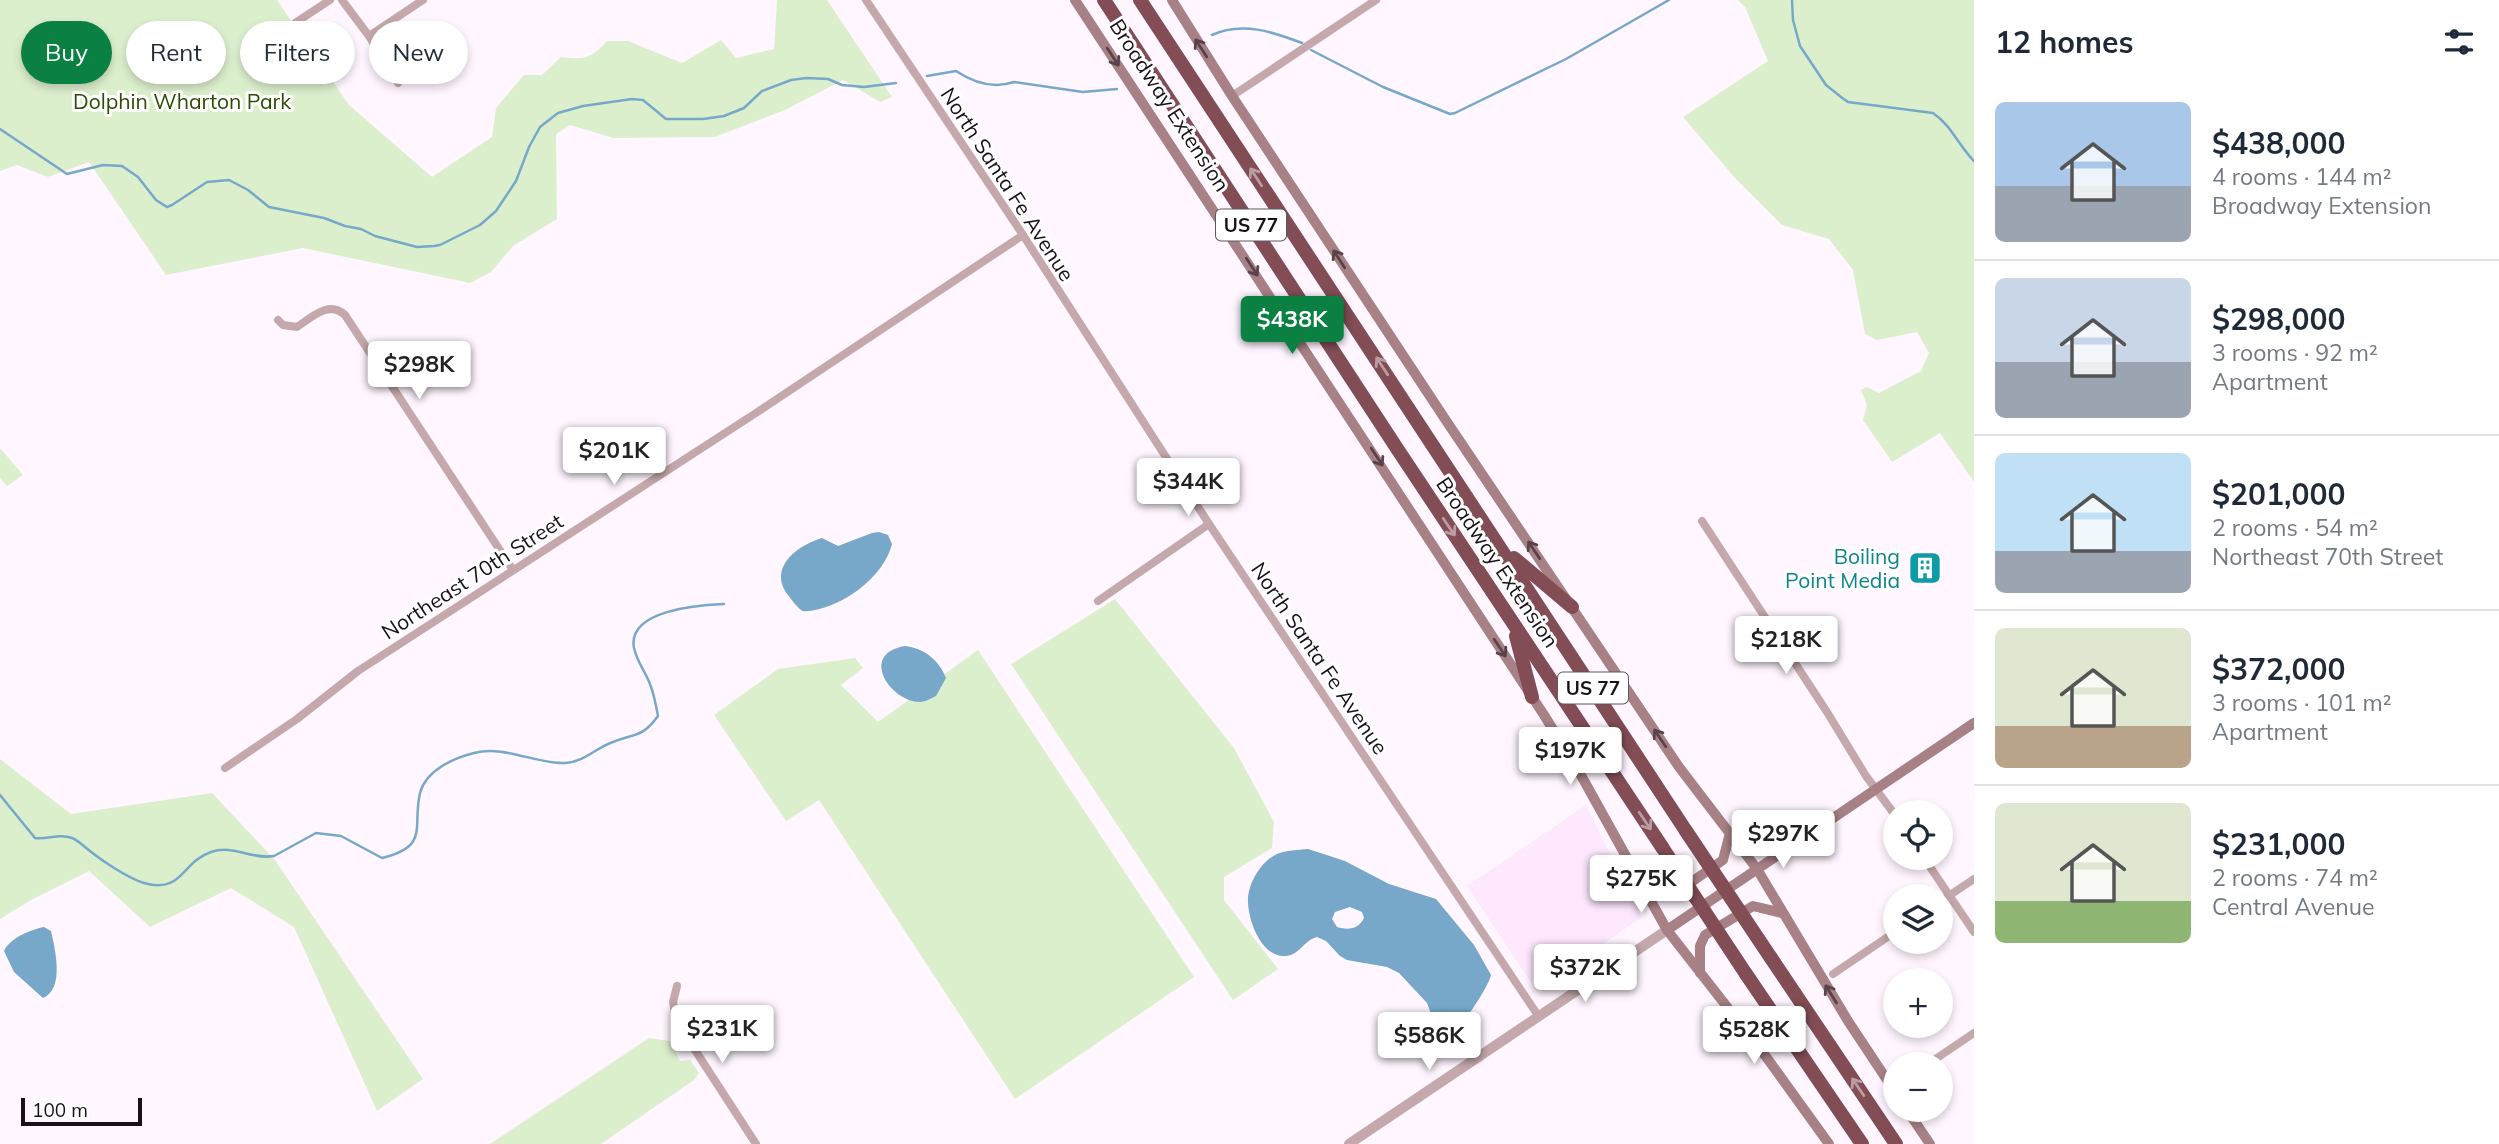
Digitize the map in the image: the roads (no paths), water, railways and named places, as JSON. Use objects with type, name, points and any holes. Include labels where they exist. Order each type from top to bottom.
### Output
[{"type":"highway","name":"Broadway Extension","points":[[1104,0],[1511,621],[1862,1144]]},
{"type":"highway","name":"Broadway Extension","points":[[1140,0],[1686,831],[1896,1144]]},
{"type":"highway","points":[[1500,546],[1572,607]]},
{"type":"highway","points":[[1511,621],[1532,697]]},
{"type":"main road","name":"Broadway Extension","points":[[1075,0],[1532,697],[1577,768],[1667,930],[1768,1058],[1829,1144]]},
{"type":"main road","name":"Broadway Extension","points":[[1172,0],[1232,96],[1679,767],[1757,869],[1847,1021],[1883,1075]]},
{"type":"main road","points":[[1667,930],[1974,723]]},
{"type":"main road","points":[[1643,885],[1663,891],[1680,890],[1723,860],[1730,833]]},
{"type":"main road","points":[[1700,973],[1700,946],[1705,935],[1753,906],[1782,913]]},
{"type":"main road","points":[[1915,1122],[1930,1144]]},
{"type":"street","points":[[298,21],[330,0]]},
{"type":"street","points":[[342,0],[369,36]]},
{"type":"street","points":[[392,21],[423,0]]},
{"type":"street","name":"North Santa Fe Avenue","points":[[866,0],[1023,235],[1209,524],[1539,1017]]},
{"type":"street","points":[[1232,96],[1376,0]]},
{"type":"street","name":"Northeast 70th Street","points":[[225,768],[298,719],[358,671],[1023,235]]},
{"type":"street","points":[[278,320],[290,328],[297,327],[323,310],[332,308],[345,315],[513,570]]},
{"type":"street","points":[[1702,521],[1884,800]]},
{"type":"street","points":[[1098,600],[1209,524]]},
{"type":"street","points":[[1953,892],[1974,878]]},
{"type":"street","points":[[1953,901],[1974,932]]},
{"type":"street","points":[[1351,1143],[1667,930]]},
{"type":"street","points":[[1833,974],[1883,940]]},
{"type":"street","points":[[677,986],[673,1003],[675,1013],[695,1050],[756,1144]]},
{"type":"street","points":[[1946,1052],[1974,1033]]},
{"type":"water","points":[[879,532],[888,535],[892,544],[888,555],[873,576],[853,594],[830,605],[807,611],[799,608],[788,595],[781,576],[783,567],[803,546],[822,538],[838,546]]},
{"type":"water","points":[[905,646],[924,652],[935,660],[943,672],[946,678],[936,696],[922,702],[909,700],[890,686],[884,677],[881,667],[883,658],[891,651]]},
{"type":"water","points":[[1308,849],[1345,861],[1389,884],[1436,899],[1474,945],[1491,975],[1485,990],[1452,1033],[1446,1036],[1436,1027],[1427,1003],[1399,973],[1387,967],[1347,960],[1326,941],[1317,937],[1308,941],[1298,951],[1285,956],[1277,955],[1263,945],[1254,929],[1249,911],[1248,896],[1252,882],[1265,862],[1277,854]],"holes":[[[1350,907],[1362,912],[1364,918],[1359,925],[1352,928],[1337,927],[1332,919],[1335,912]]]},
{"type":"water","points":[[44,927],[51,931],[57,968],[54,986],[43,998],[14,972],[4,951],[16,938]]},
{"type":"waterway","points":[[1311,50],[1383,87],[1450,114],[1566,59],[1669,0]]},
{"type":"waterway","points":[[1792,0],[1793,20],[1800,46],[1826,85],[1848,102],[1933,113],[1945,123],[1974,161]]},
{"type":"waterway","points":[[1212,35],[1246,28],[1302,43]]},
{"type":"waterway","points":[[927,76],[956,71],[977,82],[991,85],[1014,82],[1083,92],[1117,89]]},
{"type":"waterway","points":[[0,129],[67,174],[103,165],[122,166],[138,177],[156,200],[167,207],[207,182],[229,180],[248,190],[269,207],[324,218],[417,247],[440,245],[480,225],[496,211],[516,181],[540,127],[558,113],[583,106],[632,99],[643,100],[666,119],[703,119],[724,116],[744,108],[762,91],[791,80],[828,79],[842,85],[864,87],[896,83]]},
{"type":"waterway","points":[[0,795],[35,838],[72,838],[105,862],[144,883],[157,885],[174,881],[193,863],[211,852],[227,850],[274,856],[316,833],[341,836],[382,858],[407,848],[413,841],[423,785],[434,772],[450,762],[485,751],[554,763],[572,762],[647,728],[658,716],[651,688],[635,653],[635,635],[642,625],[667,612],[724,604]]},
{"type":"place","name":"Boiling Point Media","points":[[1925,568]]},
{"type":"park label","name":"Dolphin Wharton Park","points":[[182,101]]}]
